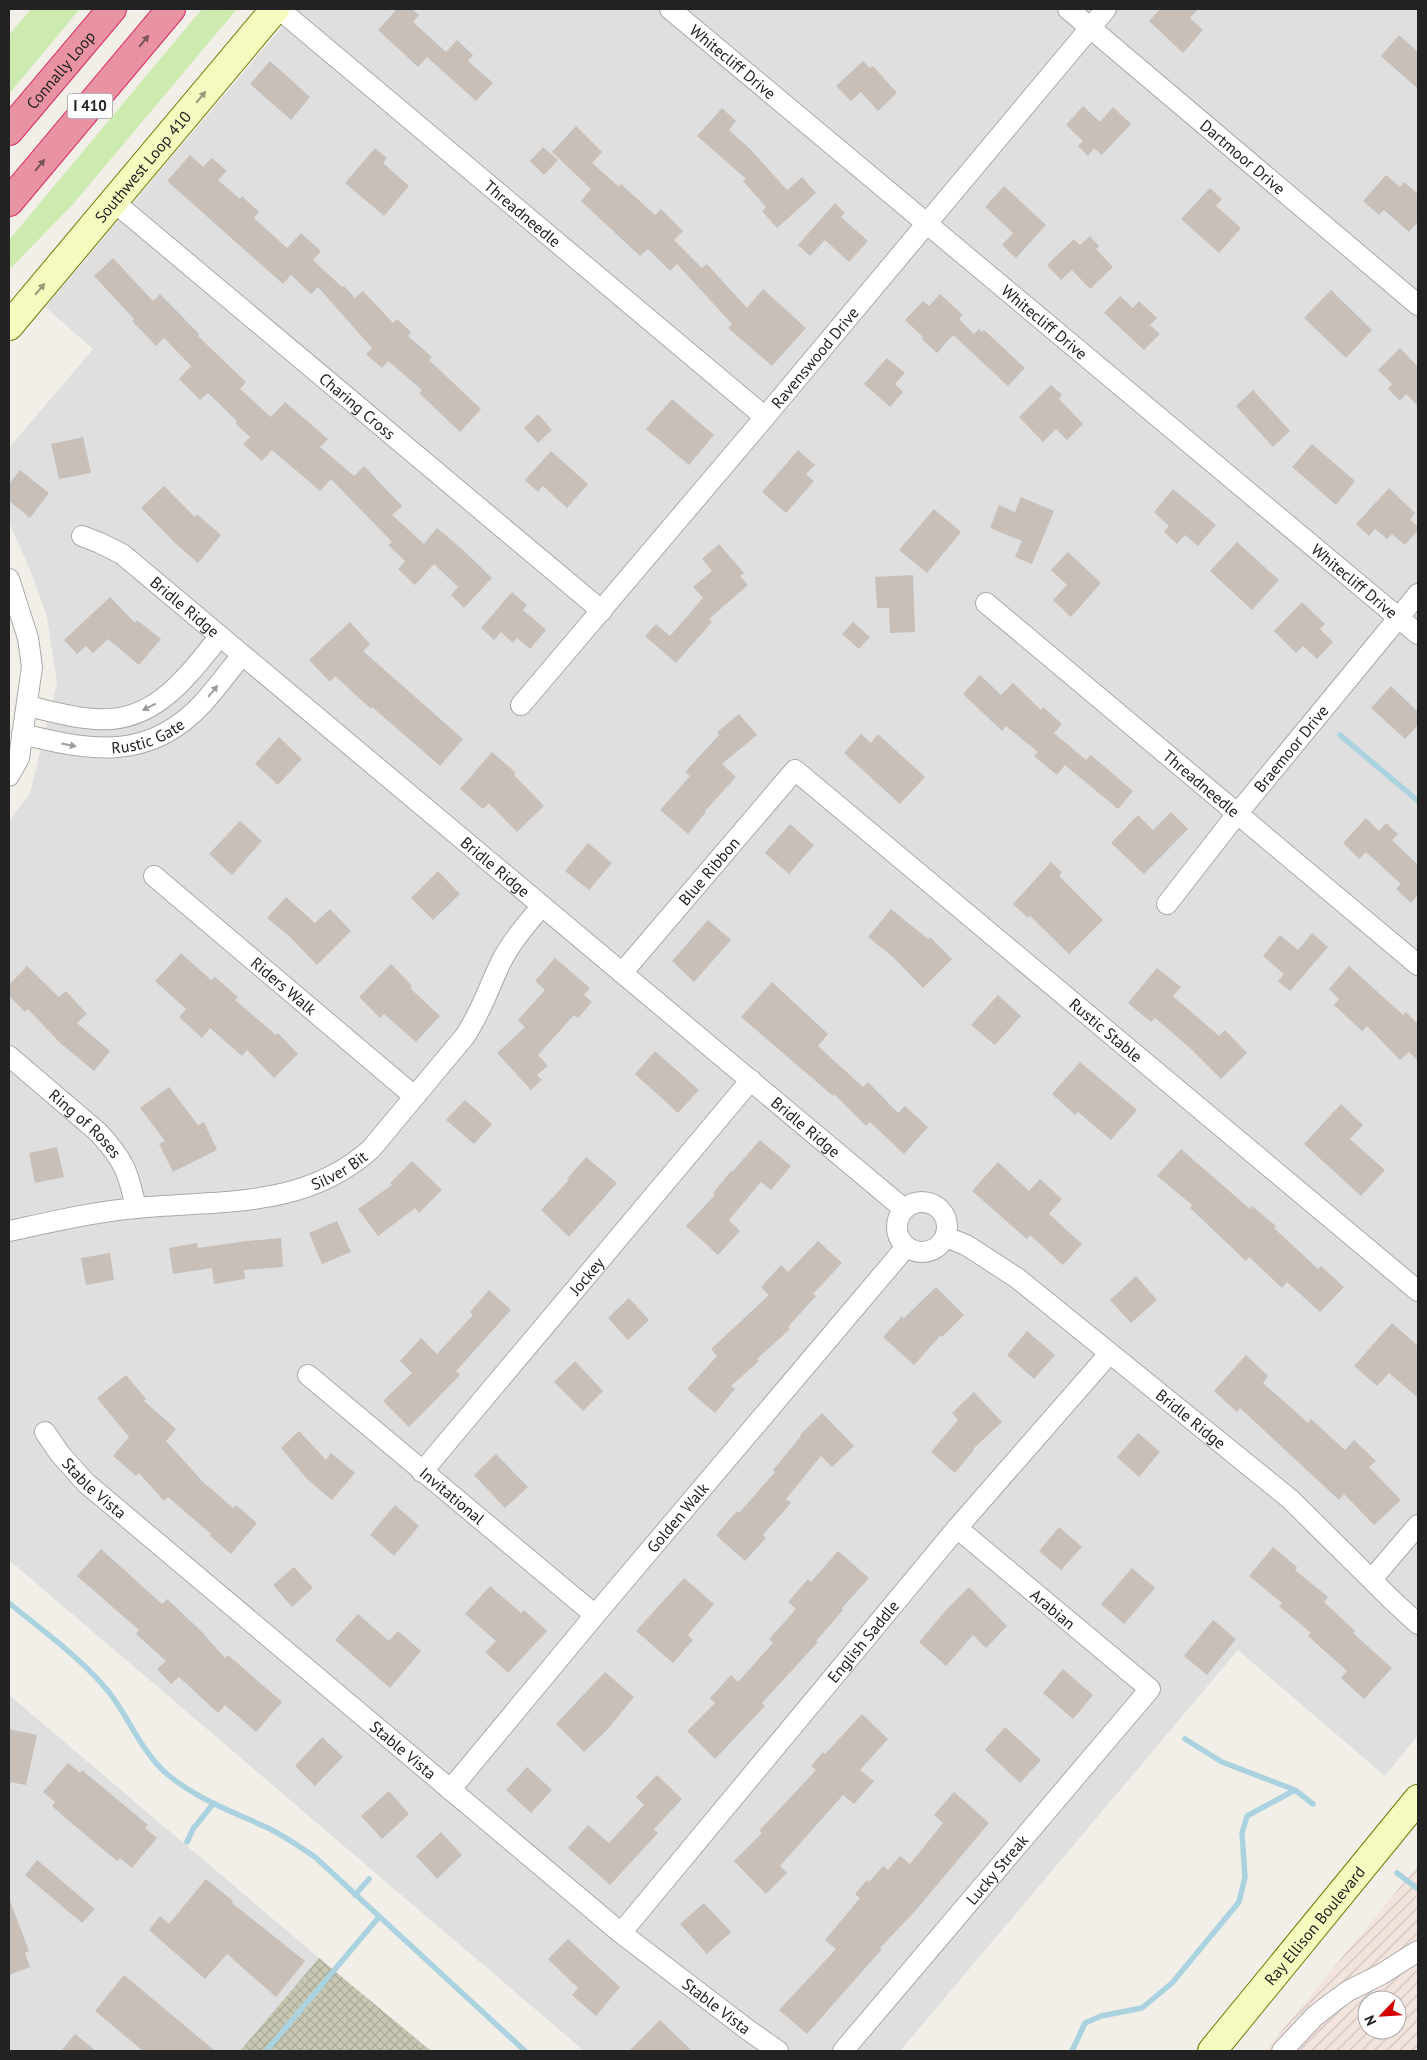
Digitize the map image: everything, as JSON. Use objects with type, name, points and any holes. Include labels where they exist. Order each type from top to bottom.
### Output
[{"type":"highway","name":"Connally Loop","points":[[9,131],[112,9]]},
{"type":"highway","name":"I 410","points":[[9,202],[171,9]]},
{"type":"main road","name":"Southwest Loop 410","points":[[9,326],[275,9]]},
{"type":"main road","name":"Ray Ellison Boulevard","points":[[1212,2051],[1418,1799]]},
{"type":"street","name":"Threadneedle","points":[[279,9],[766,417]]},
{"type":"street","name":"Whitecliff Drive","points":[[670,9],[927,221],[1418,634]]},
{"type":"street","name":"Dartmoor Drive","points":[[1068,9],[1418,304]]},
{"type":"street","name":"Ravenswood Drive","points":[[521,706],[766,417],[927,221],[1106,9]]},
{"type":"street","name":"Charing Cross","points":[[113,201],[602,611]]},
{"type":"street","name":"Bridle Ridge","points":[[82,536],[122,554],[904,1209]]},
{"type":"street","points":[[9,579],[28,638],[32,667],[28,706],[19,758],[9,776]]},
{"type":"street","name":"Braemoor Drive","points":[[1166,904],[1237,814],[1418,594]]},
{"type":"street","name":"Threadneedle","points":[[986,603],[1418,965]]},
{"type":"street","name":"Rustic Gate","points":[[28,706],[96,720],[114,719],[136,714],[162,700],[177,689],[220,636]]},
{"type":"street","name":"Rustic Gate","points":[[22,734],[73,746],[94,748],[123,747],[142,742],[172,728],[190,715],[203,703],[242,655]]},
{"type":"street","name":"Blue Ribbon","points":[[622,973],[795,770]]},
{"type":"street","name":"Rustic Stable","points":[[795,770],[1418,1291]]},
{"type":"street","name":"Riders Walk","points":[[154,876],[414,1096]]},
{"type":"street","name":"Silver Bit","points":[[9,1231],[90,1214],[136,1208],[271,1198],[319,1183],[356,1162],[371,1149],[465,1036],[478,1017],[502,961],[524,928],[542,906]]},
{"type":"street","name":"Ring of Roses","points":[[9,1056],[98,1132],[111,1147],[121,1159],[126,1170],[136,1208]]},
{"type":"street","name":"Jockey","points":[[422,1472],[751,1080]]},
{"type":"street","points":[[920,1202],[928,1202],[936,1206],[946,1219],[948,1228],[946,1237],[941,1245],[933,1250],[924,1252],[914,1251],[906,1247],[899,1239],[896,1228],[898,1218],[904,1209],[920,1202]]},
{"type":"street","name":"Bridle Ridge","points":[[946,1237],[966,1246],[1017,1278],[1290,1499],[1418,1624]]},
{"type":"street","name":"Golden Walk","points":[[450,1790],[594,1615],[906,1247]]},
{"type":"street","name":"English Saddle","points":[[621,1933],[957,1528],[1109,1354]]},
{"type":"street","name":"Invitational","points":[[308,1375],[594,1615]]},
{"type":"street","name":"Stable Vista","points":[[45,1432],[60,1454],[86,1482],[450,1790],[621,1933],[778,2051]]},
{"type":"street","points":[[1372,1580],[1418,1525]]},
{"type":"street","name":"Arabian","points":[[957,1528],[1150,1689]]},
{"type":"street","name":"Lucky Streak","points":[[843,2051],[1150,1689]]},
{"type":"street","points":[[1282,2051],[1315,2016],[1333,2002],[1418,1951]]},
{"type":"shaded area","points":[[297,9],[1418,9],[1418,1735],[1385,1776],[1238,1650],[900,2051],[584,2051],[9,1560],[9,821],[30,793],[57,683],[47,617],[31,572],[9,522],[9,448],[93,349],[45,307]]},
{"type":"shaded area","points":[[9,1695],[319,1958],[240,2051],[9,2051]]},
{"type":"shaded area","points":[[1418,1865],[1418,2051],[1265,2051]]},
{"type":"shaded area","points":[[319,1958],[431,2051],[240,2051]]},
{"type":"green space","points":[[31,9],[79,10],[9,94],[9,35]]},
{"type":"green space","points":[[202,9],[237,9],[74,203],[9,270],[9,240]]},
{"type":"building","points":[[397,9],[412,9],[419,15],[413,22],[446,52],[457,40],[473,55],[468,61],[493,83],[476,101],[427,57],[418,67],[378,30]]},
{"type":"building","points":[[1160,9],[1198,9],[1190,18],[1203,30],[1183,53],[1149,21]]},
{"type":"building","points":[[1399,35],[1418,52],[1418,89],[1381,56]]},
{"type":"building","points":[[270,61],[310,97],[291,120],[250,84]]},
{"type":"building","points":[[863,61],[870,68],[873,66],[897,93],[878,111],[861,92],[851,101],[836,86]]},
{"type":"building","points":[[1083,106],[1100,122],[1113,107],[1131,124],[1102,155],[1094,148],[1088,156],[1078,146],[1083,141],[1066,125]]},
{"type":"building","points":[[722,108],[736,121],[729,130],[750,149],[787,190],[802,177],[816,193],[777,228],[762,211],[766,207],[743,181],[746,179],[697,136]]},
{"type":"building","points":[[576,126],[602,152],[592,163],[619,187],[621,184],[655,215],[661,209],[683,231],[674,240],[702,268],[707,264],[747,308],[763,289],[806,328],[772,366],[728,328],[732,324],[677,264],[670,271],[648,249],[640,256],[581,201],[591,189],[552,152]]},
{"type":"building","points":[[543,147],[558,160],[544,175],[530,161]]},
{"type":"building","points":[[375,148],[387,158],[383,163],[409,186],[384,216],[345,183]]},
{"type":"building","points":[[190,155],[203,167],[212,158],[227,171],[218,180],[240,199],[242,196],[259,212],[254,218],[287,248],[301,233],[321,251],[313,260],[342,287],[344,286],[355,298],[363,291],[393,323],[397,319],[411,332],[408,336],[432,357],[429,360],[481,409],[460,432],[419,393],[422,390],[388,361],[382,368],[366,354],[372,348],[318,287],[311,294],[291,275],[283,284],[167,181]]},
{"type":"building","points":[[1386,175],[1400,187],[1404,182],[1418,194],[1418,222],[1409,232],[1384,210],[1379,215],[1363,201]]},
{"type":"building","points":[[1004,186],[1046,225],[1016,258],[1002,245],[1013,233],[985,207]]},
{"type":"building","points":[[1210,188],[1222,199],[1216,206],[1241,228],[1219,253],[1181,219]]},
{"type":"building","points":[[835,203],[845,213],[841,217],[868,241],[849,262],[825,240],[810,256],[798,245]]},
{"type":"building","points":[[1090,236],[1099,246],[1096,249],[1113,267],[1090,289],[1072,270],[1061,280],[1047,265],[1074,239],[1080,245]]},
{"type":"building","points":[[113,258],[153,301],[160,294],[199,334],[198,336],[246,382],[240,389],[271,417],[285,402],[328,439],[320,447],[354,476],[364,466],[402,506],[392,515],[424,544],[437,528],[492,578],[464,608],[451,595],[458,587],[434,564],[415,585],[398,569],[405,561],[388,545],[392,542],[331,479],[320,491],[272,450],[262,461],[243,444],[250,437],[235,423],[237,421],[208,393],[200,400],[179,379],[191,366],[164,338],[156,346],[94,276]]},
{"type":"building","points":[[1331,290],[1372,330],[1346,358],[1304,318]]},
{"type":"building","points":[[940,294],[963,315],[959,319],[974,334],[979,329],[982,332],[984,330],[1025,368],[1008,386],[953,335],[937,353],[905,320],[923,301],[929,306]]},
{"type":"building","points":[[1120,296],[1133,308],[1139,301],[1157,318],[1150,325],[1160,334],[1144,350],[1104,313]]},
{"type":"building","points":[[1400,348],[1418,367],[1418,406],[1406,394],[1400,401],[1388,389],[1392,384],[1378,370]]},
{"type":"building","points":[[887,358],[905,373],[895,384],[903,392],[890,407],[864,384]]},
{"type":"building","points":[[1051,385],[1062,395],[1059,399],[1083,424],[1067,440],[1056,429],[1043,442],[1019,417]]},
{"type":"building","points":[[1253,390],[1290,431],[1273,447],[1236,406]]},
{"type":"building","points":[[672,399],[714,435],[689,465],[646,429]]},
{"type":"building","points":[[538,414],[552,430],[538,443],[524,428]]},
{"type":"building","points":[[83,437],[91,473],[59,479],[51,444]]},
{"type":"building","points":[[1312,444],[1355,481],[1336,505],[1292,467]]},
{"type":"building","points":[[798,450],[815,465],[806,474],[814,481],[786,513],[762,492]]},
{"type":"building","points":[[551,451],[588,484],[567,508],[543,486],[538,492],[525,480]]},
{"type":"building","points":[[20,470],[49,493],[30,518],[9,501],[9,484]]},
{"type":"building","points":[[164,486],[195,517],[197,514],[221,535],[198,563],[176,544],[141,508]]},
{"type":"building","points":[[1389,488],[1415,513],[1410,520],[1418,527],[1418,530],[1405,545],[1392,534],[1387,539],[1375,529],[1369,536],[1356,524]]},
{"type":"building","points":[[1173,489],[1216,525],[1198,546],[1185,535],[1177,544],[1164,532],[1169,526],[1154,512]]},
{"type":"building","points":[[1021,497],[1054,511],[1032,564],[1015,557],[1022,541],[990,528],[999,505],[1015,512]]},
{"type":"building","points":[[934,509],[961,532],[927,573],[899,550]]},
{"type":"building","points":[[1237,542],[1279,580],[1252,610],[1210,571]]},
{"type":"building","points":[[719,544],[744,573],[740,576],[748,585],[709,619],[712,622],[676,663],[645,636],[656,624],[670,636],[703,598],[693,587],[712,571],[702,559]]},
{"type":"building","points":[[1068,552],[1101,583],[1071,617],[1053,600],[1067,585],[1051,570]]},
{"type":"building","points":[[913,575],[915,632],[890,633],[889,608],[877,608],[875,577]]},
{"type":"building","points":[[512,592],[527,605],[523,610],[546,630],[530,649],[517,638],[513,643],[501,632],[494,640],[481,628]]},
{"type":"building","points":[[110,597],[135,623],[137,620],[161,639],[139,665],[108,639],[93,653],[86,646],[77,654],[64,640]]},
{"type":"building","points":[[1302,602],[1325,624],[1320,629],[1333,642],[1317,659],[1303,646],[1296,653],[1274,631]]},
{"type":"building","points":[[350,622],[370,644],[363,651],[463,739],[440,766],[372,707],[371,709],[335,676],[330,682],[309,660]]},
{"type":"building","points":[[853,622],[870,637],[859,649],[842,634]]},
{"type":"building","points":[[980,675],[1001,695],[1013,683],[1041,710],[1043,707],[1062,724],[1054,733],[1086,760],[1091,755],[1133,791],[1118,809],[1065,765],[1057,775],[1034,756],[1038,752],[1006,726],[1002,731],[963,694]]},
{"type":"building","points":[[1391,686],[1418,712],[1418,725],[1405,739],[1371,708]]},
{"type":"building","points":[[739,714],[757,735],[722,764],[736,777],[705,811],[688,834],[660,810],[690,776],[685,772],[719,735],[717,732]]},
{"type":"building","points":[[861,734],[871,743],[878,734],[925,777],[900,804],[844,753]]},
{"type":"building","points":[[279,737],[302,759],[278,785],[255,764]]},
{"type":"building","points":[[492,752],[516,773],[514,775],[544,806],[517,832],[489,803],[483,809],[460,789]]},
{"type":"building","points":[[1171,812],[1188,829],[1144,874],[1111,843],[1138,815],[1153,830]]},
{"type":"building","points":[[1366,818],[1379,831],[1386,823],[1398,834],[1392,840],[1418,865],[1418,895],[1411,903],[1396,889],[1401,884],[1366,852],[1359,859],[1343,843]]},
{"type":"building","points":[[240,821],[262,841],[232,875],[209,854]]},
{"type":"building","points":[[790,824],[814,845],[789,874],[765,853]]},
{"type":"building","points":[[588,843],[612,863],[589,890],[565,871]]},
{"type":"building","points":[[1051,862],[1062,872],[1059,876],[1103,920],[1069,954],[1030,916],[1028,918],[1013,904]]},
{"type":"building","points":[[438,871],[460,894],[433,920],[411,898]]},
{"type":"building","points":[[286,897],[315,923],[330,909],[351,931],[317,965],[289,936],[267,918]]},
{"type":"building","points":[[891,909],[928,939],[930,937],[952,959],[923,988],[894,958],[868,937]]},
{"type":"building","points":[[708,920],[731,940],[694,982],[672,961]]},
{"type":"building","points":[[1312,933],[1328,947],[1290,991],[1278,981],[1284,974],[1263,956],[1280,935],[1298,950]]},
{"type":"building","points":[[181,953],[211,980],[215,977],[238,997],[235,1000],[276,1035],[278,1033],[298,1054],[274,1078],[247,1050],[242,1056],[210,1028],[202,1038],[179,1017],[186,1009],[155,981]]},
{"type":"building","points":[[555,958],[590,988],[584,995],[592,1002],[578,1018],[574,1015],[538,1055],[548,1066],[537,1075],[542,1080],[531,1090],[497,1053],[525,1027],[518,1020],[545,990],[535,981]]},
{"type":"building","points":[[391,964],[412,986],[410,988],[440,1016],[416,1042],[384,1014],[380,1018],[359,997]]},
{"type":"building","points":[[27,966],[59,997],[66,991],[87,1014],[77,1023],[110,1051],[94,1071],[59,1042],[28,1009],[25,1012],[9,996],[9,985]]},
{"type":"building","points":[[1349,966],[1403,1015],[1406,1012],[1418,1024],[1418,1061],[1409,1052],[1400,1060],[1367,1026],[1362,1031],[1334,1005],[1339,999],[1329,989]]},
{"type":"building","points":[[1157,968],[1181,987],[1173,996],[1219,1036],[1225,1030],[1247,1053],[1221,1079],[1189,1047],[1155,1018],[1151,1022],[1128,1003]]},
{"type":"building","points":[[772,982],[828,1034],[818,1046],[863,1087],[868,1082],[898,1113],[905,1106],[928,1127],[904,1154],[870,1122],[866,1126],[834,1094],[833,1096],[741,1017]]},
{"type":"building","points":[[998,995],[1021,1016],[995,1045],[971,1025]]},
{"type":"building","points":[[655,1051],[699,1090],[678,1113],[635,1074]]},
{"type":"building","points":[[1080,1062],[1137,1110],[1111,1140],[1078,1112],[1075,1115],[1052,1094]]},
{"type":"building","points":[[169,1087],[198,1125],[204,1122],[217,1150],[173,1172],[159,1144],[165,1141],[140,1108]]},
{"type":"building","points":[[465,1100],[492,1124],[474,1144],[446,1120]]},
{"type":"building","points":[[1341,1104],[1363,1125],[1350,1139],[1385,1170],[1361,1196],[1304,1144]]},
{"type":"building","points":[[760,1140],[791,1166],[771,1190],[761,1182],[729,1220],[740,1231],[718,1255],[686,1226],[715,1195],[713,1193],[731,1171]]},
{"type":"building","points":[[57,1147],[64,1177],[35,1183],[29,1153]]},
{"type":"building","points":[[1181,1149],[1250,1209],[1252,1206],[1276,1226],[1274,1228],[1318,1269],[1321,1266],[1344,1287],[1320,1312],[1287,1282],[1282,1288],[1249,1257],[1246,1261],[1190,1208],[1192,1205],[1157,1176]]},
{"type":"building","points":[[586,1157],[617,1183],[569,1237],[541,1210],[569,1180],[567,1179]]},
{"type":"building","points":[[412,1161],[442,1190],[419,1213],[415,1208],[378,1236],[358,1209],[392,1185],[390,1183]]},
{"type":"building","points":[[998,1162],[1029,1191],[1040,1179],[1062,1199],[1049,1214],[1082,1244],[1063,1265],[1030,1235],[1027,1239],[972,1191]]},
{"type":"building","points":[[337,1221],[351,1252],[322,1264],[309,1233]]},
{"type":"building","points":[[281,1238],[283,1267],[244,1270],[245,1279],[214,1284],[212,1268],[173,1274],[169,1248],[197,1243],[198,1248]]},
{"type":"building","points":[[818,1241],[842,1263],[813,1294],[816,1296],[788,1327],[790,1329],[731,1386],[735,1389],[715,1413],[687,1389],[717,1356],[711,1349],[769,1295],[761,1287],[781,1265],[788,1272]]},
{"type":"building","points":[[110,1253],[114,1280],[86,1285],[81,1258]]},
{"type":"building","points":[[1136,1276],[1157,1300],[1131,1323],[1110,1300]]},
{"type":"building","points":[[936,1287],[964,1315],[942,1337],[940,1336],[914,1365],[883,1337],[902,1316],[904,1318]]},
{"type":"building","points":[[489,1290],[511,1310],[456,1371],[460,1375],[409,1427],[383,1401],[412,1373],[400,1361],[421,1338],[437,1354],[473,1315],[470,1312]]},
{"type":"building","points":[[629,1298],[649,1320],[628,1340],[608,1318]]},
{"type":"building","points":[[1392,1323],[1418,1346],[1418,1398],[1389,1373],[1377,1386],[1354,1366]]},
{"type":"building","points":[[1027,1331],[1055,1355],[1034,1379],[1007,1355]]},
{"type":"building","points":[[1246,1355],[1268,1376],[1263,1383],[1308,1423],[1311,1419],[1345,1450],[1354,1440],[1376,1461],[1369,1467],[1401,1500],[1374,1525],[1344,1494],[1339,1500],[1240,1408],[1237,1412],[1214,1391]]},
{"type":"building","points":[[575,1361],[603,1391],[583,1411],[554,1382]]},
{"type":"building","points":[[126,1375],[146,1399],[144,1401],[176,1429],[166,1441],[202,1481],[233,1508],[236,1505],[257,1523],[231,1554],[168,1497],[164,1501],[139,1473],[136,1476],[113,1456],[129,1437],[97,1398]]},
{"type":"building","points":[[974,1392],[1002,1422],[973,1449],[955,1473],[931,1452],[958,1420],[952,1413]]},
{"type":"building","points":[[822,1413],[854,1446],[832,1467],[821,1456],[786,1499],[791,1503],[763,1535],[766,1538],[745,1561],[716,1535],[737,1511],[739,1513],[775,1472],[773,1470],[800,1435]]},
{"type":"building","points":[[299,1431],[326,1460],[331,1453],[355,1473],[332,1500],[308,1480],[281,1448]]},
{"type":"building","points":[[1138,1433],[1160,1452],[1139,1477],[1117,1457]]},
{"type":"building","points":[[496,1454],[528,1487],[505,1508],[474,1475]]},
{"type":"building","points":[[395,1505],[419,1526],[394,1556],[370,1535]]},
{"type":"building","points":[[1059,1527],[1082,1547],[1061,1570],[1039,1551]]},
{"type":"building","points":[[1273,1547],[1297,1567],[1295,1570],[1328,1597],[1324,1602],[1355,1631],[1353,1633],[1392,1668],[1364,1699],[1341,1678],[1347,1671],[1308,1636],[1311,1633],[1279,1606],[1282,1603],[1249,1576]]},
{"type":"building","points":[[101,1549],[162,1604],[167,1599],[200,1630],[225,1658],[228,1655],[282,1702],[256,1732],[225,1705],[218,1713],[179,1677],[171,1684],[157,1669],[166,1661],[136,1634],[139,1630],[77,1576]]},
{"type":"building","points":[[838,1551],[869,1578],[842,1608],[843,1610],[816,1641],[818,1642],[762,1703],[765,1706],[715,1759],[687,1731],[715,1703],[710,1698],[731,1675],[738,1682],[773,1643],[769,1639],[796,1609],[788,1602],[808,1579],[811,1582]]},
{"type":"building","points":[[294,1567],[313,1588],[292,1607],[273,1585]]},
{"type":"building","points":[[1132,1568],[1155,1588],[1124,1624],[1101,1604]]},
{"type":"building","points":[[684,1578],[714,1604],[688,1635],[693,1640],[673,1663],[636,1631]]},
{"type":"building","points":[[490,1586],[521,1613],[524,1610],[547,1631],[508,1673],[485,1652],[496,1641],[465,1614]]},
{"type":"building","points":[[969,1587],[1007,1626],[986,1648],[973,1635],[946,1666],[919,1642]]},
{"type":"building","points":[[358,1614],[389,1641],[398,1631],[421,1651],[390,1688],[335,1640]]},
{"type":"building","points":[[1213,1620],[1236,1639],[1207,1675],[1184,1656]]},
{"type":"building","points":[[1063,1669],[1093,1695],[1073,1719],[1043,1693]]},
{"type":"building","points":[[605,1672],[634,1697],[606,1731],[584,1752],[556,1724]]},
{"type":"building","points":[[862,1714],[888,1739],[860,1770],[874,1781],[854,1804],[843,1795],[780,1866],[787,1873],[766,1894],[734,1861],[762,1833],[759,1831],[816,1770],[811,1766],[823,1752],[825,1754]]},
{"type":"building","points":[[1005,1727],[1041,1760],[1020,1783],[985,1750]]},
{"type":"building","points":[[9,1729],[37,1735],[26,1785],[9,1782]]},
{"type":"building","points":[[322,1737],[343,1757],[315,1786],[295,1766]]},
{"type":"building","points":[[68,1763],[80,1773],[82,1770],[148,1825],[145,1828],[157,1838],[132,1868],[120,1858],[117,1861],[63,1816],[52,1806],[55,1802],[43,1792]]},
{"type":"building","points":[[527,1767],[552,1790],[531,1813],[506,1790]]},
{"type":"building","points":[[657,1775],[682,1799],[654,1829],[658,1833],[610,1885],[568,1848],[588,1825],[609,1843],[644,1805],[636,1797]]},
{"type":"building","points":[[389,1791],[409,1814],[382,1839],[361,1816]]},
{"type":"building","points":[[954,1792],[989,1823],[916,1910],[880,1948],[882,1949],[807,2034],[779,2010],[836,1949],[825,1940],[860,1898],[855,1894],[883,1866],[888,1870],[900,1856],[910,1864],[943,1823],[934,1815]]},
{"type":"building","points":[[441,1832],[462,1855],[437,1879],[416,1856]]},
{"type":"building","points":[[37,1860],[95,1909],[82,1923],[25,1875]]},
{"type":"building","points":[[206,1879],[233,1901],[232,1903],[305,1961],[276,1997],[227,1954],[205,1979],[149,1930],[160,1916],[169,1924]]},
{"type":"building","points":[[9,1901],[29,1951],[25,1953],[30,1967],[9,1975]]},
{"type":"building","points":[[704,1903],[731,1932],[707,1954],[680,1924]]},
{"type":"building","points":[[568,1939],[620,1987],[596,2016],[572,1995],[578,1988],[548,1959]]},
{"type":"building","points":[[124,1975],[215,2051],[143,2051],[95,2011]]},
{"type":"building","points":[[660,2020],[692,2051],[629,2051]]},
{"type":"building","points":[[75,2034],[96,2051],[61,2051]]},
{"type":"waterway","points":[[1340,735],[1418,801]]},
{"type":"waterway","points":[[9,1603],[86,1667],[108,1691],[142,1745],[167,1774],[191,1791],[276,1832],[315,1857],[525,2051]]},
{"type":"waterway","points":[[1185,1739],[1222,1762],[1295,1790]]},
{"type":"waterway","points":[[1072,2051],[1085,2023],[1101,2016],[1142,2008],[1172,1983],[1239,1902],[1245,1877],[1242,1833],[1247,1816],[1295,1790],[1313,1804]]},
{"type":"waterway","points":[[187,1842],[193,1829],[213,1804]]},
{"type":"waterway","points":[[1397,1873],[1418,1889]]},
{"type":"waterway","points":[[355,1895],[369,1879]]},
{"type":"waterway","points":[[266,2051],[379,1917]]}]
